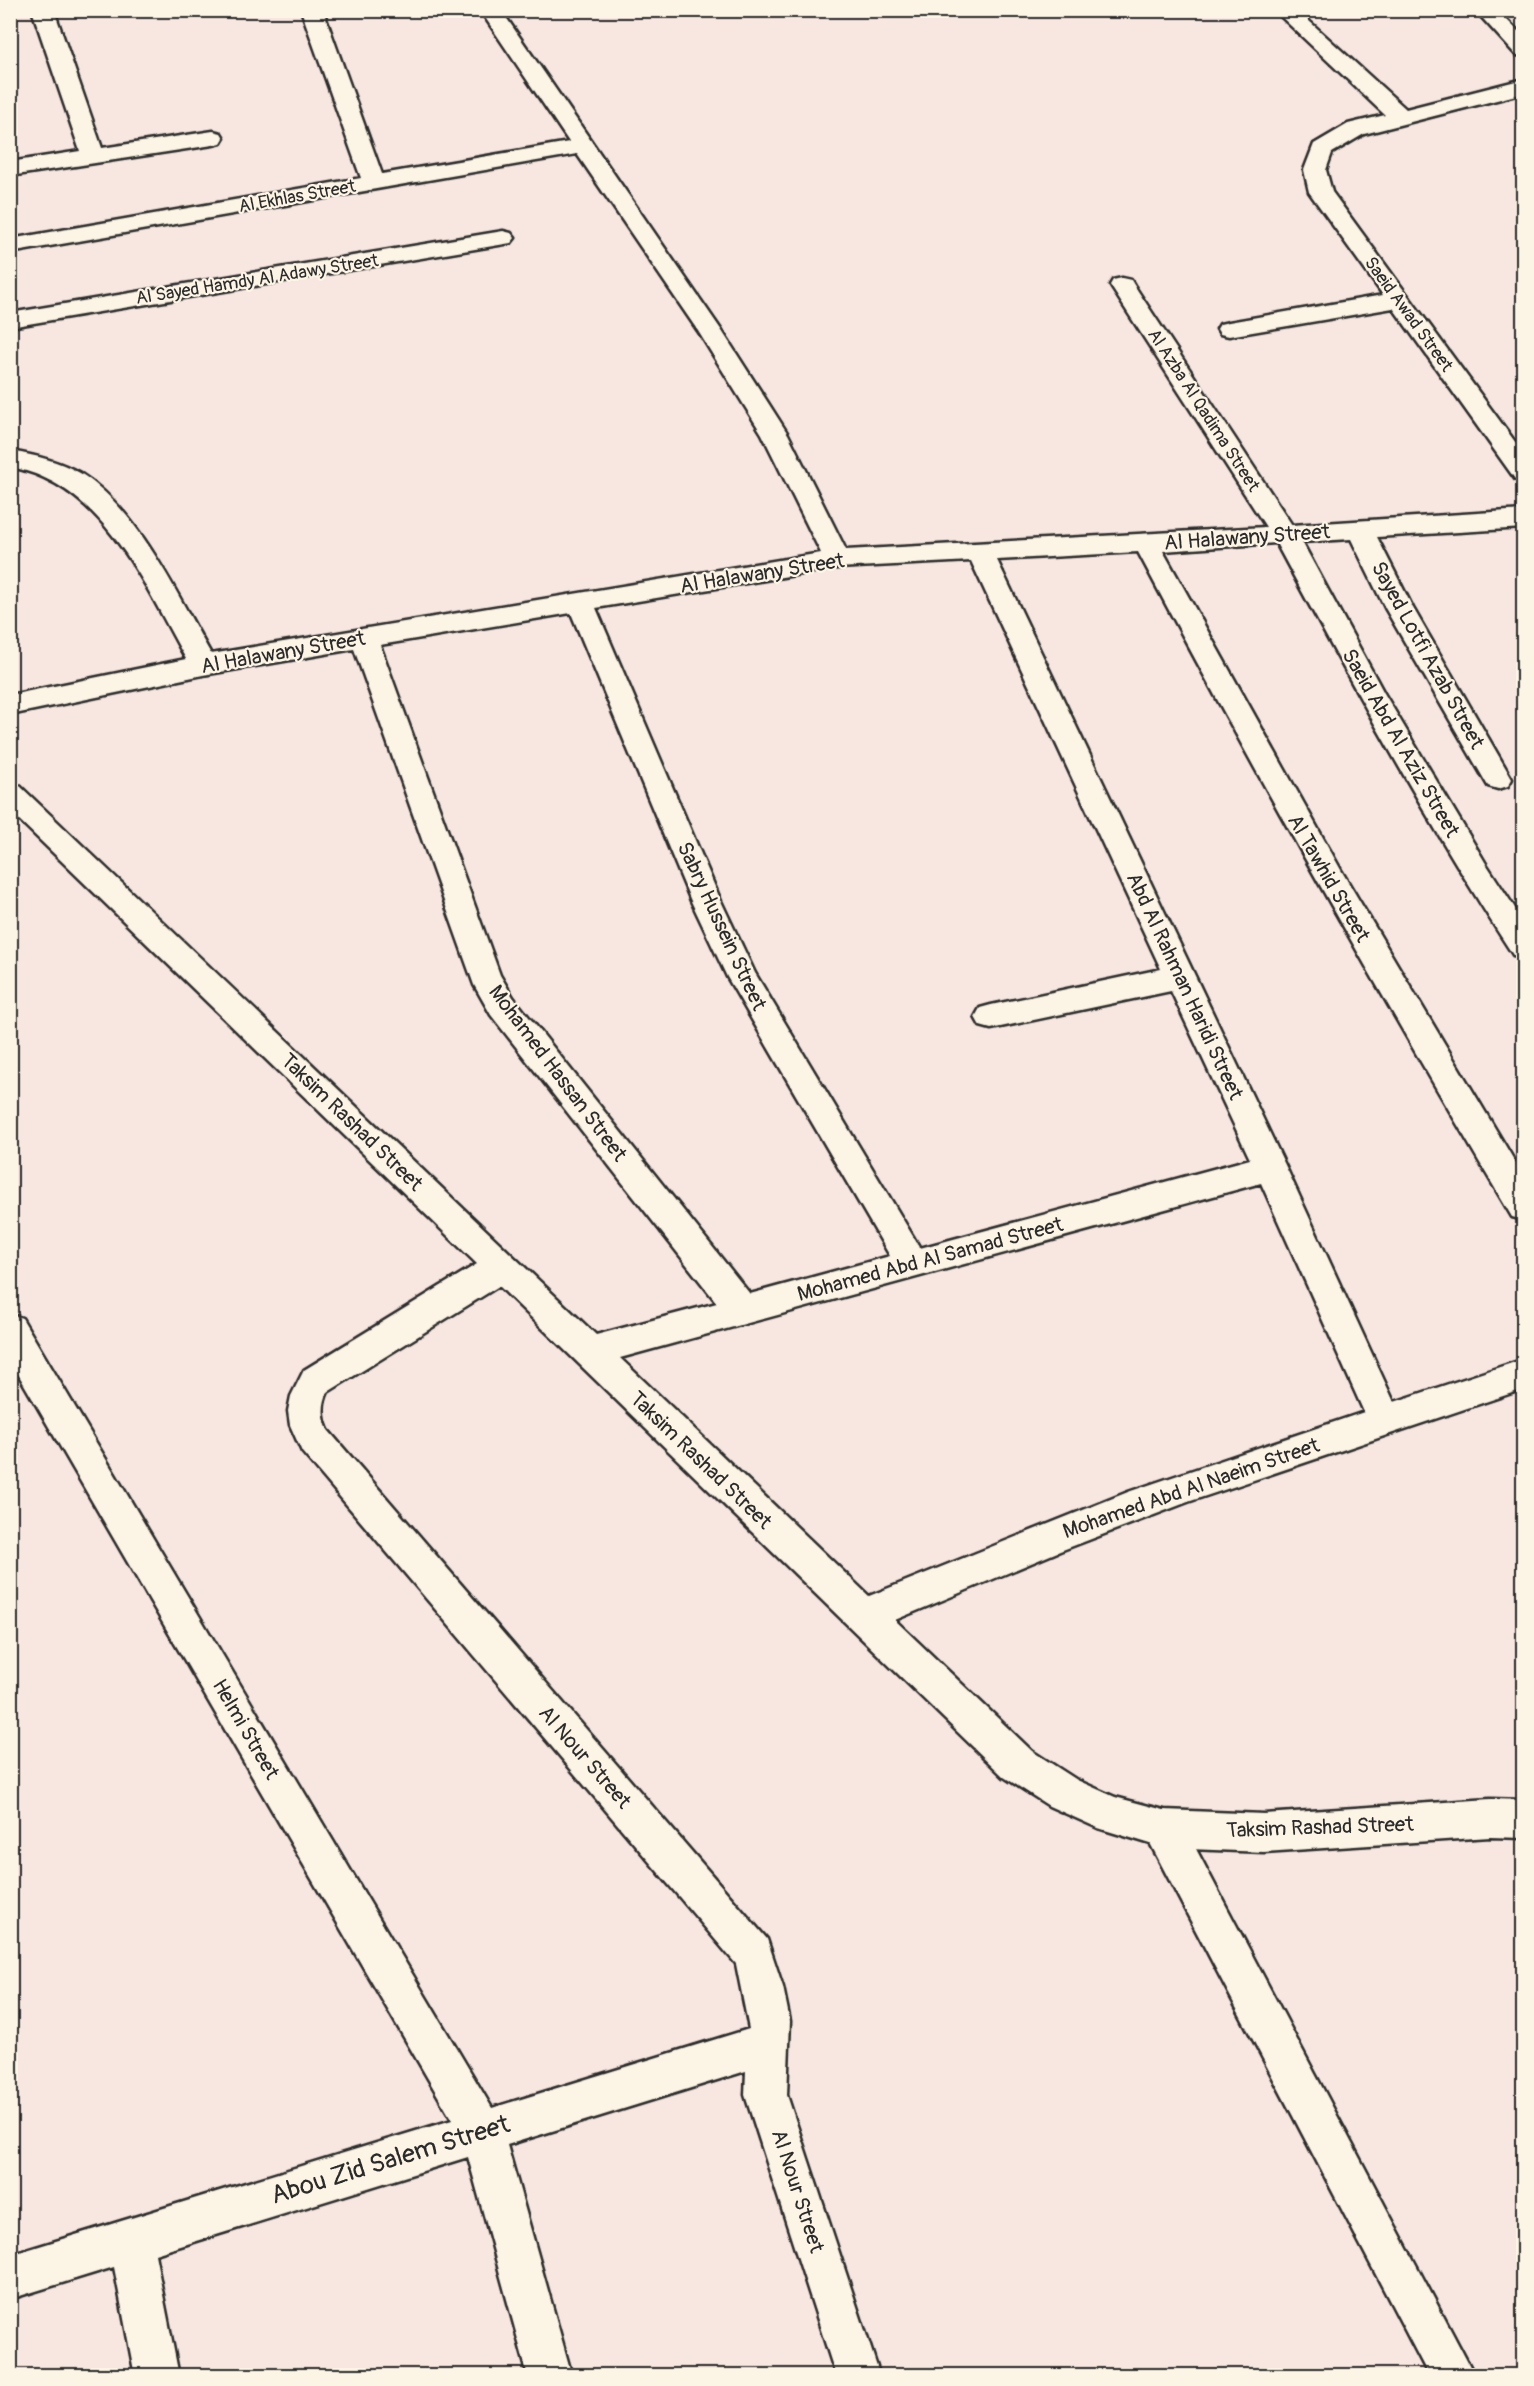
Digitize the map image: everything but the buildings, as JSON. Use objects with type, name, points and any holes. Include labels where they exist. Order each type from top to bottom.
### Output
[{"type":"street","points":[[43,10],[93,156]]},
{"type":"street","points":[[312,10],[374,183]]},
{"type":"street","points":[[490,10],[710,331],[775,434],[837,559]]},
{"type":"street","points":[[1284,10],[1400,116],[1524,86]]},
{"type":"street","points":[[1485,10],[1524,50]]},
{"type":"street","name":"Saeid Awad Street","points":[[1400,116],[1356,129],[1322,150],[1315,170],[1321,192],[1524,473]]},
{"type":"street","points":[[10,169],[213,138]]},
{"type":"street","name":"Al Ekhlas Street","points":[[10,246],[584,146]]},
{"type":"street","name":"Al Sayed Hamdy Al Adawy Street","points":[[10,320],[503,238]]},
{"type":"street","name":"Al Azba Al Qadima Street","points":[[1122,285],[1285,535]]},
{"type":"street","points":[[1229,328],[1400,300]]},
{"type":"street","points":[[10,459],[56,472],[78,484],[101,504],[125,534],[203,665]]},
{"type":"street","name":"Al Halawany Street","points":[[10,705],[203,665],[837,559],[1285,535],[1524,519]]},
{"type":"street","name":"Sayed Lotfi Azab Street","points":[[1360,529],[1404,619],[1498,779]]},
{"type":"street","name":"Saeid Abd Al Aziz Street","points":[[1285,535],[1376,703],[1474,870],[1524,947]]},
{"type":"street","name":"Al Tawhid Street","points":[[1146,543],[1275,783],[1422,1039],[1524,1207]]},
{"type":"street","name":"Abd Al Rahman Haridi Street","points":[[980,552],[1270,1167],[1386,1422]]},
{"type":"street","name":"Sabry Hussein Street","points":[[580,602],[706,901],[742,977],[912,1264]]},
{"type":"street","name":"Mohamed Hassan Street","points":[[364,638],[484,976],[502,1006],[743,1310]]},
{"type":"street","name":"Taksim Rashad Street","points":[[10,793],[1018,1764],[1063,1793],[1112,1815],[1164,1829],[1264,1833],[1490,1818],[1524,1819]]},
{"type":"street","points":[[991,1017],[1180,977]]},
{"type":"street","name":"Mohamed Abd Al Samad Street","points":[[590,1352],[1270,1167]]},
{"type":"street","name":"Al Nour Street","points":[[501,1267],[316,1381],[308,1395],[305,1411],[307,1427],[315,1440],[753,1953],[765,1997],[770,2043],[765,2070],[766,2095],[858,2376]]},
{"type":"street","name":"Helmi Street","points":[[10,1328],[482,2131],[550,2376]]},
{"type":"street","name":"Mohamed Abd Al Naeim Street","points":[[863,1616],[1034,1543],[1234,1470],[1386,1422],[1524,1374]]},
{"type":"street","points":[[1164,1829],[1453,2376]]},
{"type":"street","name":"Abou Zid Salem Street","points":[[10,2277],[770,2043]]},
{"type":"street","points":[[131,2240],[157,2376]]}]
